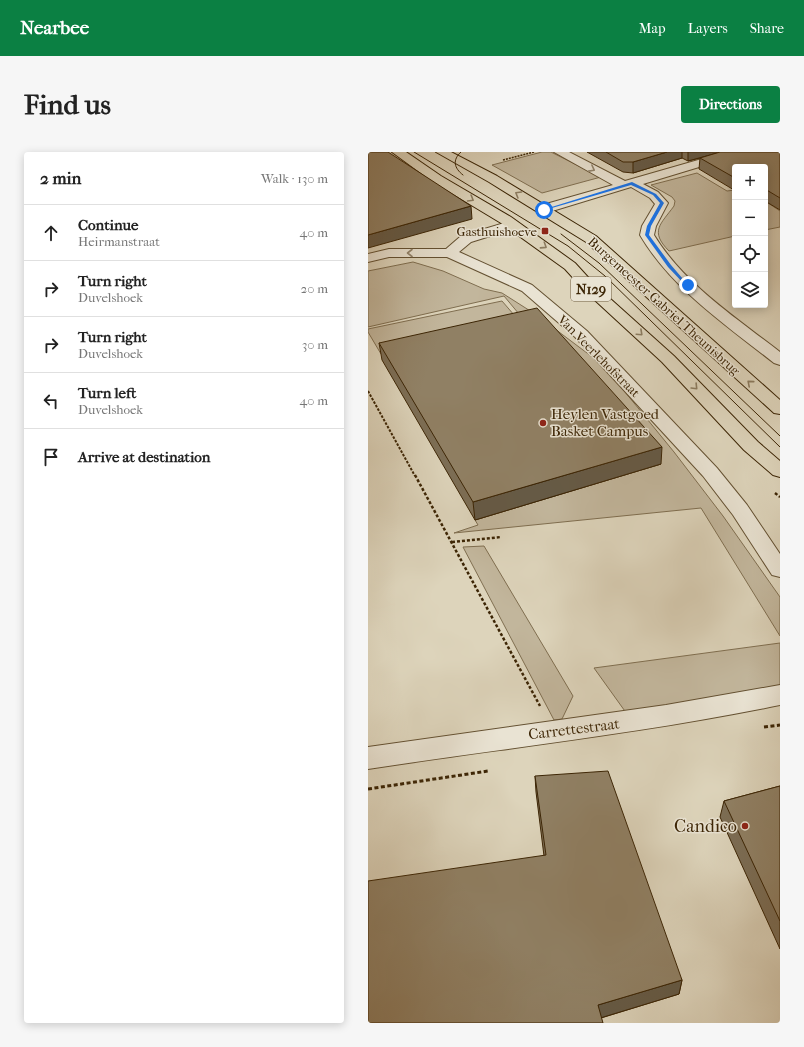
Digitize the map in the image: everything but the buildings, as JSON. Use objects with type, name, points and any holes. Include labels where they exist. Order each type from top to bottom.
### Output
[{"type":"main road","name":"N129","points":[[398,152],[437,179],[552,252],[570,266],[591,289],[668,359],[751,446],[780,471]]},
{"type":"main road","name":"N129","points":[[442,152],[475,169],[544,210]]},
{"type":"main road","name":"Burgemeester Gabriel Theunisbrug","points":[[544,210],[591,239],[728,364],[780,409]]},
{"type":"street","points":[[560,152],[628,185],[654,195],[662,203],[649,226],[647,235],[670,266],[688,285],[780,360]]},
{"type":"street","points":[[544,210],[738,152]]},
{"type":"street","points":[[368,258],[389,253],[449,254],[466,239],[511,225]]},
{"type":"street","name":"Van Veerlehofstraat","points":[[449,254],[527,288],[581,334],[710,472],[740,510],[780,570]]},
{"type":"street","name":"Carrettestraat","points":[[368,758],[553,731],[607,725],[731,706],[780,695]]},
{"type":"path","points":[[368,391],[452,542],[553,731]]},
{"type":"path","points":[[452,542],[501,537]]},
{"type":"shaded area","points":[[542,152],[551,152],[601,177],[542,193],[492,165]]},
{"type":"shaded area","points":[[697,173],[727,191],[732,190],[732,237],[669,251],[663,244],[658,233],[661,223],[674,206],[675,201],[672,197],[651,185]]},
{"type":"shaded area","points":[[768,203],[780,211],[780,227],[768,229]]},
{"type":"shaded area","points":[[413,262],[443,271],[484,289],[502,293],[535,314],[603,365],[674,452],[723,516],[780,597],[780,636],[701,508],[454,533],[478,525],[475,520],[661,464],[529,326],[504,296],[368,327],[368,271]]},
{"type":"shaded area","points":[[502,301],[521,323],[381,354],[368,332],[368,329]]},
{"type":"shaded area","points":[[484,546],[573,696],[562,719],[554,720],[463,547]]},
{"type":"shaded area","points":[[780,643],[780,693],[627,714],[594,668]]},
{"type":"tram line","points":[[414,152],[568,246],[605,276],[780,447]]},
{"type":"tram line","points":[[461,152],[456,158],[455,164],[463,175]]},
{"type":"tram line","points":[[561,234],[599,263],[780,436]]},
{"type":"place","name":"Gasthuishoeve","points":[[545,231]]},
{"type":"place","name":"Heylen Vastgoed Basket Campus","points":[[543,423]]},
{"type":"place","name":"Candico","points":[[745,826]]},
{"type":"route","points":[[544,210],[559,204],[632,183],[660,199],[662,203],[661,208],[649,226],[647,235],[670,266],[688,285]]}]
